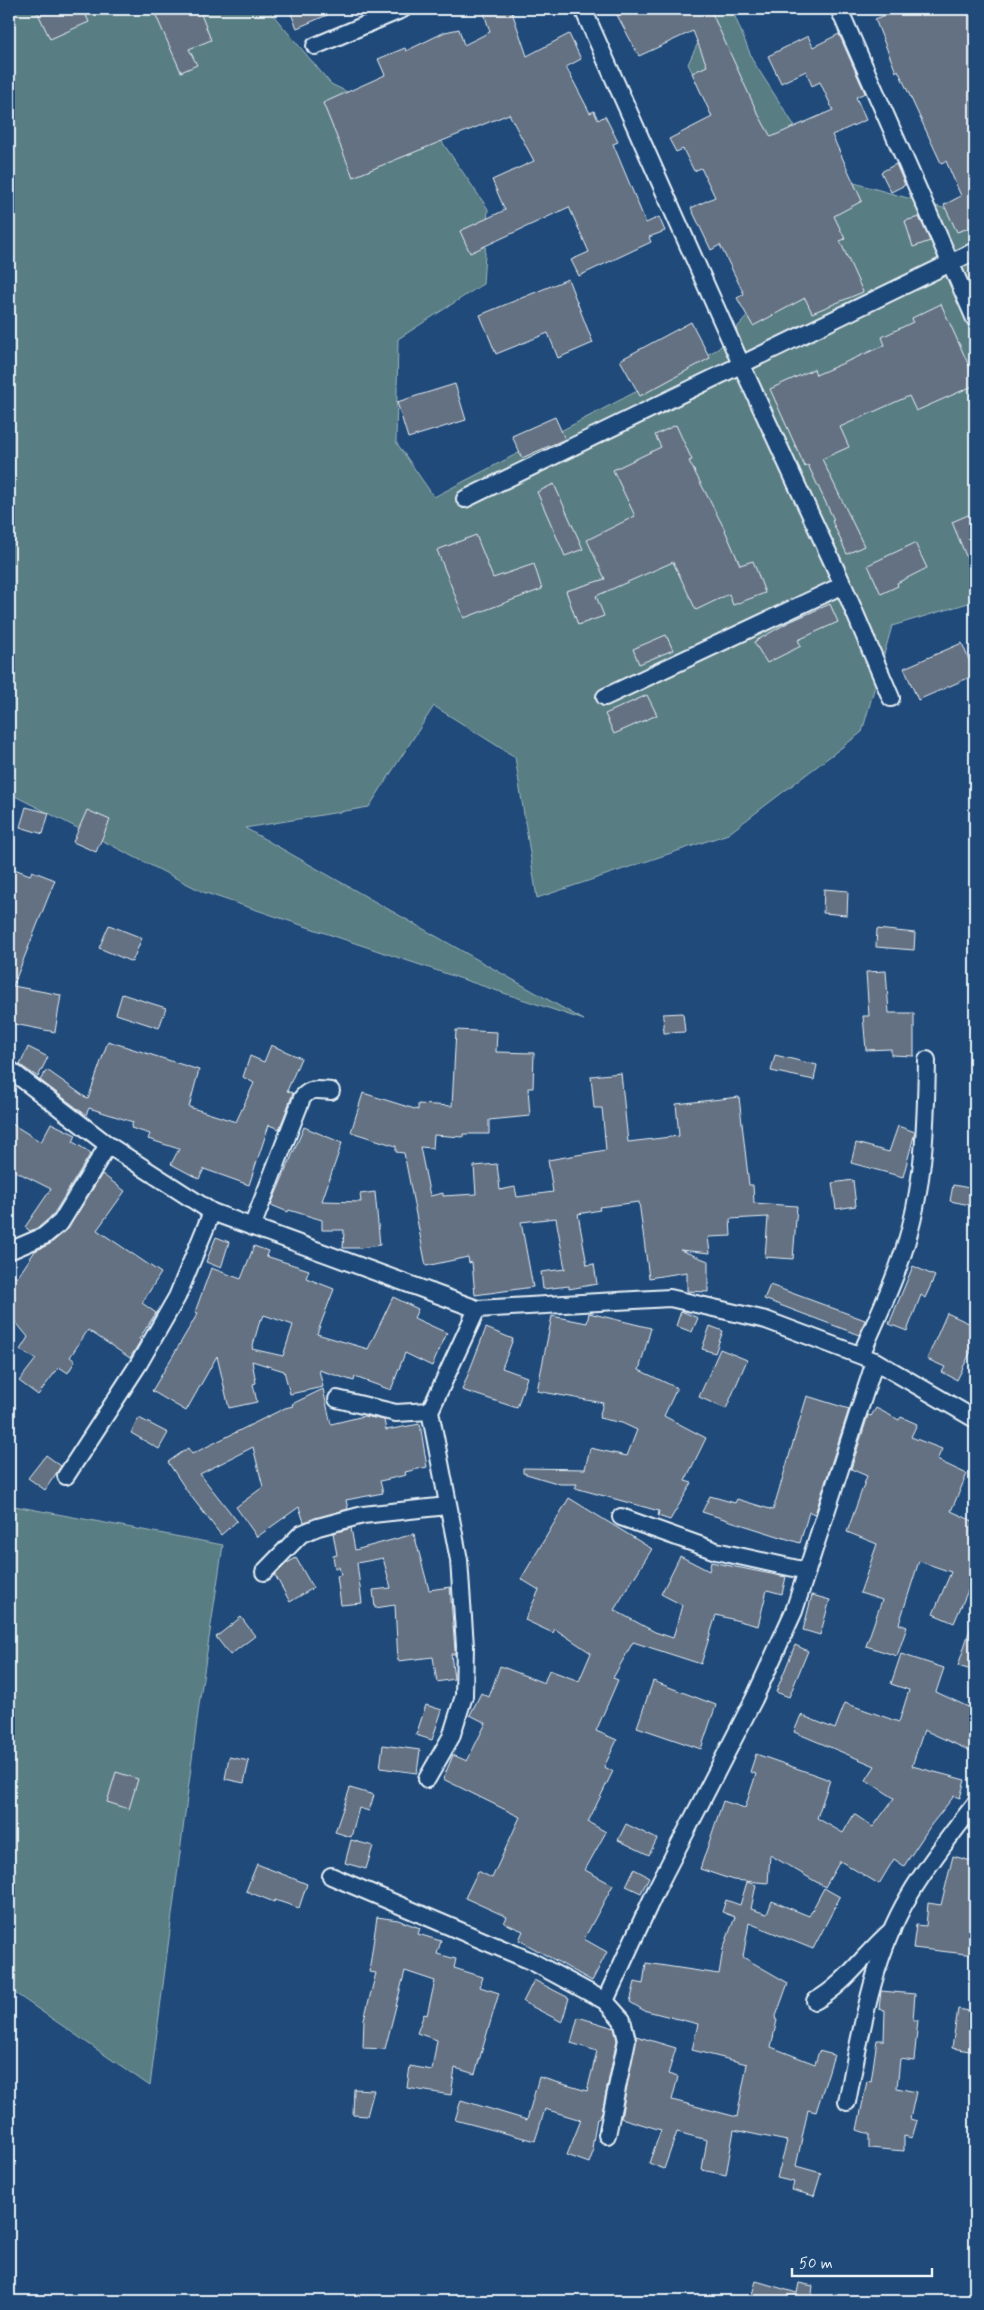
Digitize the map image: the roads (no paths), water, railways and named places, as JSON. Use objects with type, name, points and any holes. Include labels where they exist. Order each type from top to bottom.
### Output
[{"type":"street","points":[[315,46],[403,9]]},
{"type":"street","points":[[583,9],[741,364],[843,585],[891,698]]},
{"type":"street","points":[[839,9],[975,319]]},
{"type":"street","points":[[465,499],[975,251]]},
{"type":"street","points":[[605,697],[843,585]]},
{"type":"street","points":[[605,2001],[657,1888],[754,1699],[794,1611],[868,1358],[903,1252],[920,1185],[926,1122],[927,1060]]},
{"type":"street","points":[[9,1069],[108,1145],[212,1212],[477,1309],[670,1298],[766,1320],[868,1358],[975,1419]]},
{"type":"street","points":[[252,1227],[302,1098],[306,1092],[312,1090],[331,1091]]},
{"type":"street","points":[[9,1251],[44,1236],[61,1222],[108,1145]]},
{"type":"street","points":[[66,1476],[138,1365],[177,1297],[212,1212]]},
{"type":"street","points":[[427,1779],[451,1737],[464,1696],[464,1646],[459,1560],[430,1412],[477,1309]]},
{"type":"street","points":[[337,1399],[396,1414],[430,1412]]},
{"type":"street","points":[[264,1572],[301,1534],[363,1515],[447,1506]]},
{"type":"street","points":[[621,1518],[716,1551],[807,1571]]},
{"type":"street","points":[[846,2102],[865,2013],[894,1928],[909,1897],[975,1804]]},
{"type":"street","points":[[331,1876],[531,1961],[605,2001],[622,2020],[627,2040],[607,2135]]},
{"type":"street","points":[[815,2001],[832,1991],[870,1949],[894,1928]]}]
